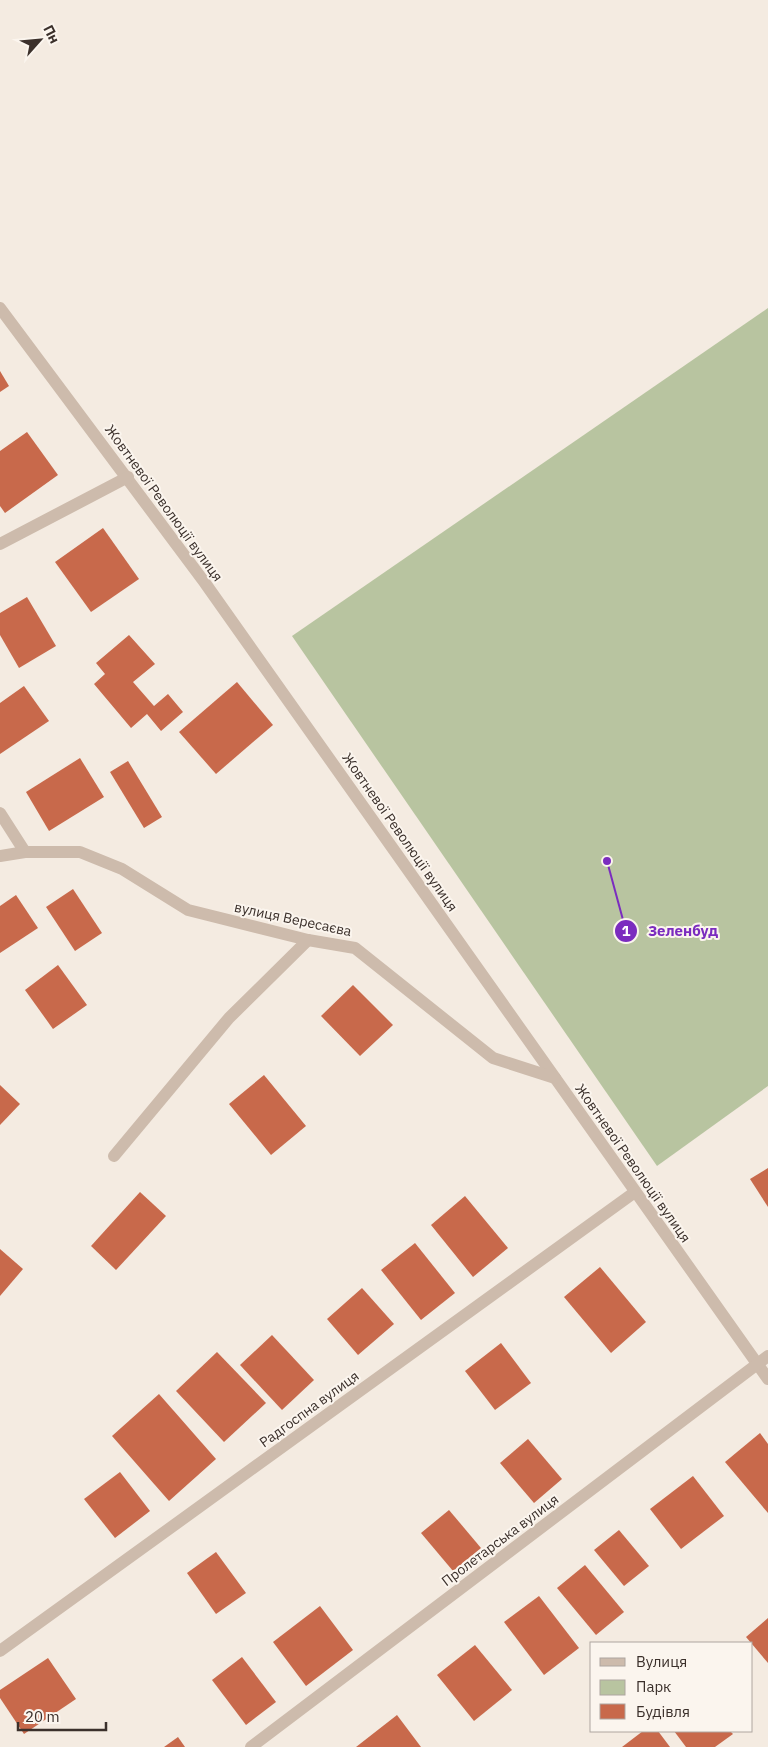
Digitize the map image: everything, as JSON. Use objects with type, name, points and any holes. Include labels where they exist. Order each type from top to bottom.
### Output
[{"type":"street","name":"Жовтневої Революції вулиця","points":[[0,308],[128,477],[205,583],[635,1192],[763,1360],[768,1379]]},
{"type":"street","points":[[0,544],[128,477]]},
{"type":"street","points":[[0,813],[25,852]]},
{"type":"street","name":"вулиця Вересаєва","points":[[0,856],[25,852],[80,852],[122,869],[188,910],[308,940],[355,948],[493,1058],[554,1078]]},
{"type":"street","points":[[114,1156],[229,1018],[308,940]]},
{"type":"street","name":"Радгоспна вулиця","points":[[0,1651],[635,1192]]},
{"type":"street","name":"Пролетарська вулиця","points":[[251,1747],[763,1360]]},
{"type":"green space","points":[[768,308],[768,1086],[657,1166],[292,636]]},
{"type":"building","points":[[0,371],[9,386],[0,392]]},
{"type":"building","points":[[27,432],[58,475],[5,513],[0,506],[0,451]]},
{"type":"building","points":[[103,528],[139,579],[91,612],[55,562]]},
{"type":"building","points":[[27,597],[56,646],[19,668],[0,635],[0,613]]},
{"type":"building","points":[[129,635],[155,664],[133,682],[154,706],[168,694],[183,712],[161,731],[147,714],[131,728],[94,684],[105,674],[96,663]]},
{"type":"building","points":[[237,682],[273,725],[216,774],[179,732]]},
{"type":"building","points":[[24,686],[49,721],[0,754],[0,703]]},
{"type":"building","points":[[80,758],[104,797],[49,831],[26,792]]},
{"type":"building","points":[[128,761],[162,817],[144,828],[110,772]]},
{"type":"building","points":[[73,889],[102,933],[75,951],[46,907]]},
{"type":"building","points":[[16,895],[38,928],[0,953],[0,906]]},
{"type":"building","points":[[58,965],[87,1005],[53,1029],[25,990]]},
{"type":"building","points":[[353,985],[393,1025],[360,1056],[321,1016]]},
{"type":"building","points":[[264,1075],[306,1126],[271,1155],[229,1104]]},
{"type":"building","points":[[0,1085],[20,1104],[0,1125]]},
{"type":"building","points":[[768,1168],[768,1207],[750,1179]]},
{"type":"building","points":[[140,1192],[166,1216],[116,1270],[91,1246]]},
{"type":"building","points":[[465,1196],[508,1248],[473,1277],[431,1225]]},
{"type":"building","points":[[415,1243],[455,1293],[421,1320],[381,1270]]},
{"type":"building","points":[[0,1249],[23,1269],[0,1296]]},
{"type":"building","points":[[600,1267],[646,1322],[611,1353],[564,1297]]},
{"type":"building","points":[[362,1288],[394,1324],[358,1355],[327,1319]]},
{"type":"building","points":[[272,1335],[314,1380],[282,1410],[240,1365]]},
{"type":"building","points":[[501,1343],[531,1383],[495,1410],[465,1371]]},
{"type":"building","points":[[217,1352],[266,1403],[224,1442],[176,1391]]},
{"type":"building","points":[[159,1394],[216,1459],[169,1501],[112,1436]]},
{"type":"building","points":[[760,1433],[768,1444],[768,1513],[725,1462]]},
{"type":"building","points":[[528,1439],[562,1479],[534,1503],[500,1463]]},
{"type":"building","points":[[120,1472],[150,1511],[115,1538],[84,1499]]},
{"type":"building","points":[[693,1476],[724,1516],[681,1549],[650,1509]]},
{"type":"building","points":[[449,1510],[481,1548],[453,1571],[421,1533]]},
{"type":"building","points":[[619,1530],[649,1566],[624,1586],[594,1550]]},
{"type":"building","points":[[216,1552],[246,1593],[216,1614],[187,1573]]},
{"type":"building","points":[[585,1565],[624,1612],[596,1635],[557,1588]]},
{"type":"building","points":[[539,1596],[579,1648],[544,1675],[504,1622]]},
{"type":"building","points":[[320,1606],[353,1650],[306,1686],[273,1642]]},
{"type":"building","points":[[768,1618],[768,1663],[753,1645],[753,1642],[750,1642],[746,1637]]},
{"type":"building","points":[[475,1645],[512,1690],[474,1721],[437,1675]]},
{"type":"building","points":[[242,1657],[276,1702],[246,1725],[212,1680]]},
{"type":"building","points":[[48,1658],[76,1699],[24,1734],[0,1698],[0,1690]]},
{"type":"building","points":[[397,1715],[421,1747],[356,1747]]},
{"type":"building","points":[[642,1732],[659,1732],[670,1747],[622,1747]]},
{"type":"building","points":[[675,1732],[731,1732],[733,1734],[715,1747],[686,1747]]},
{"type":"building","points":[[178,1737],[185,1747],[164,1747]]},
{"type":"place","name":"Зеленбуд","points":[[607,861]]}]
